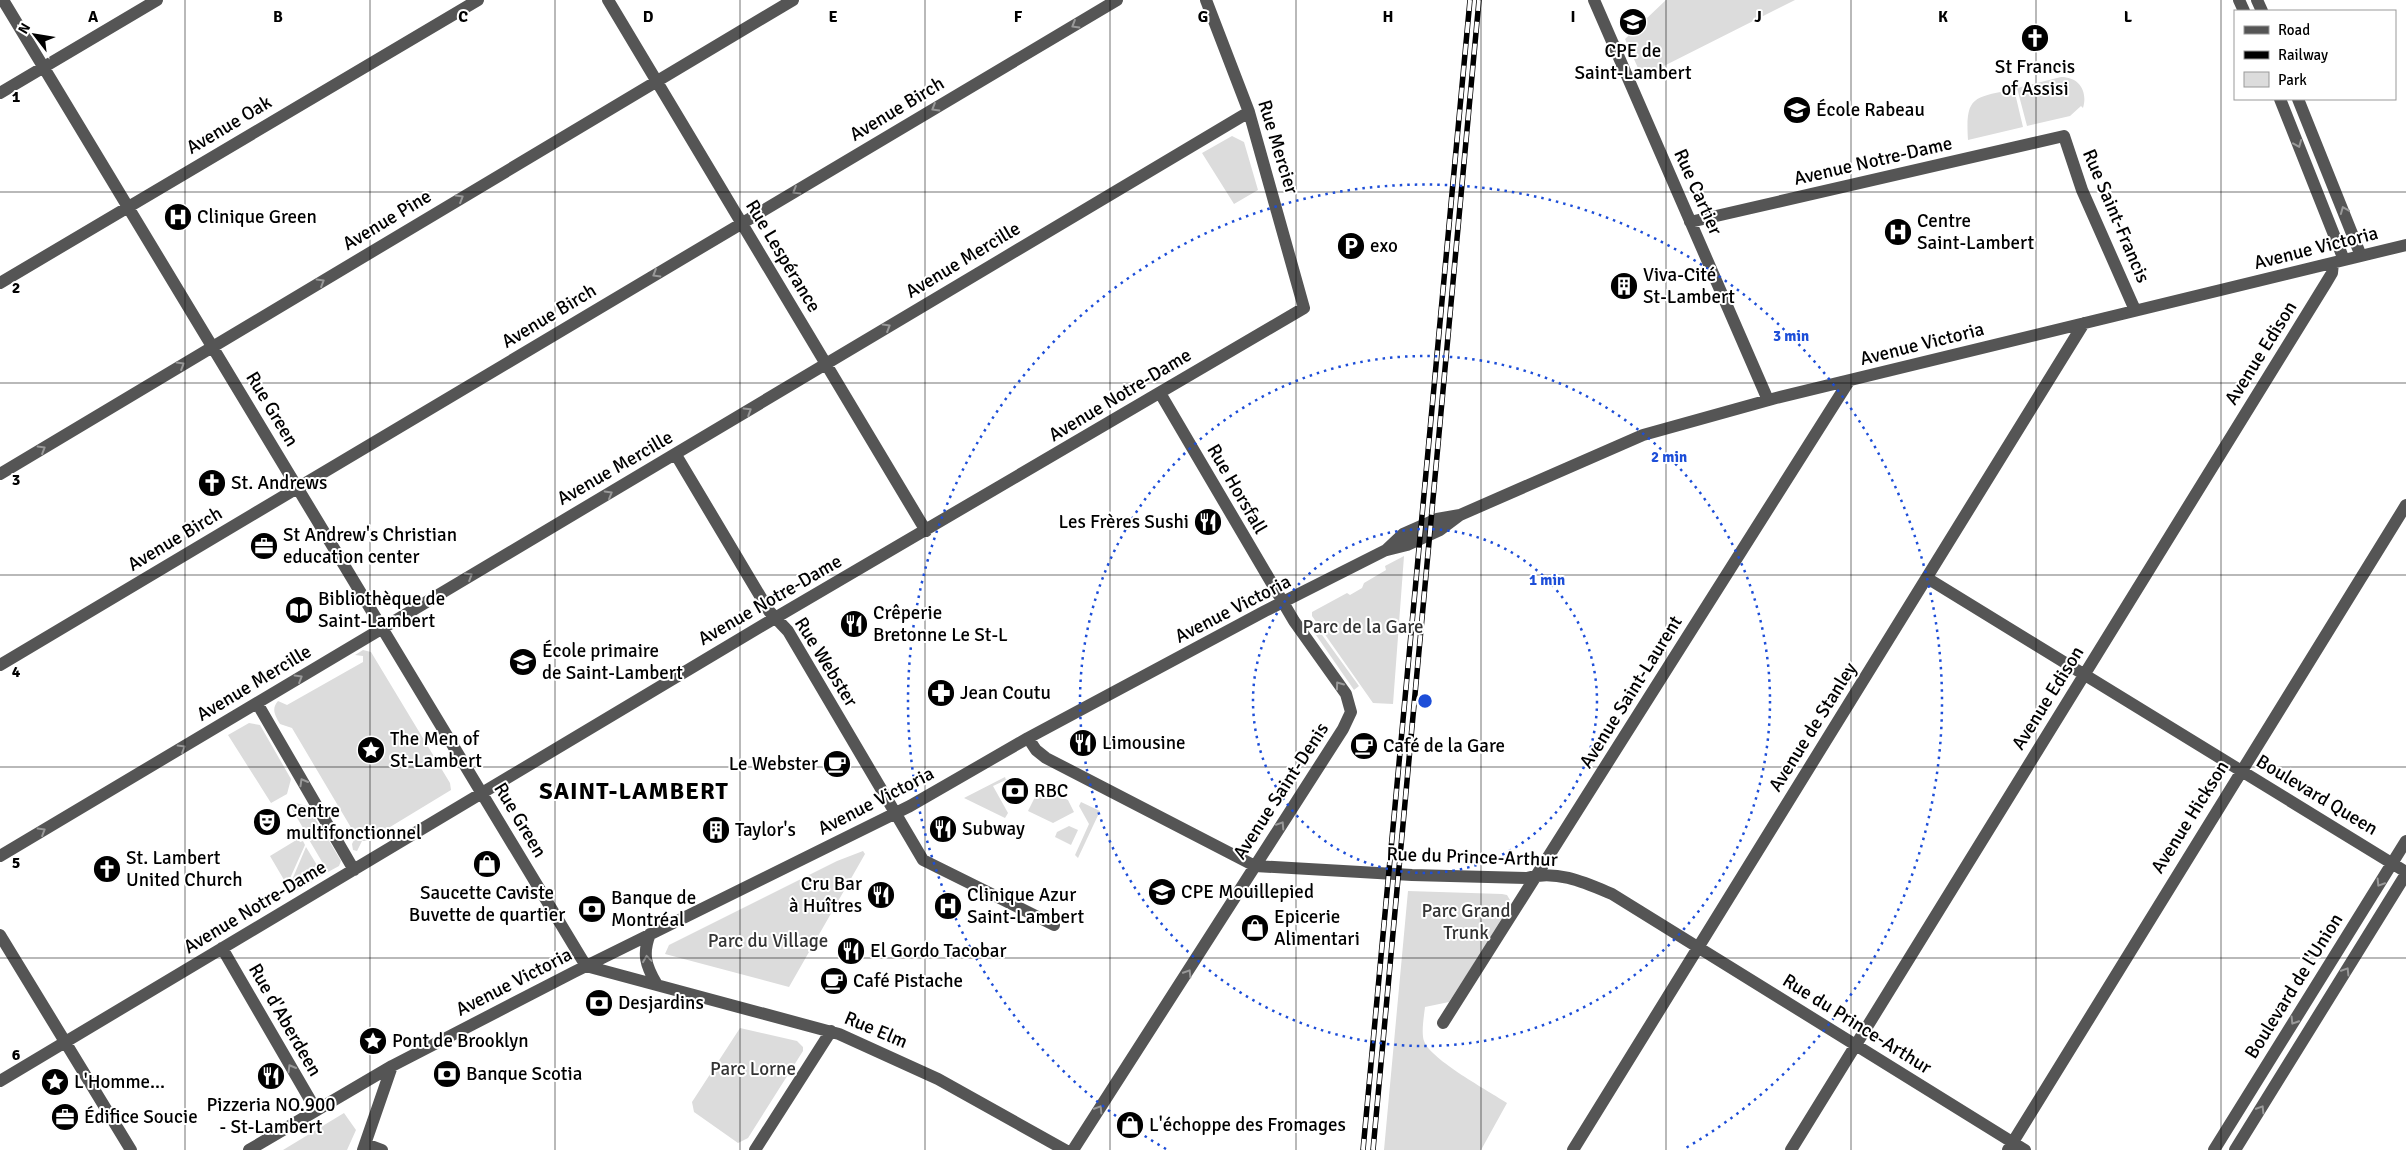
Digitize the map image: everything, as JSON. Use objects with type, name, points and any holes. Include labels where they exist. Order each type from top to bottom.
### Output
[{"type":"street","name":"Rue Green","points":[[4,0],[586,966]]},
{"type":"street","points":[[0,94],[157,0]]},
{"type":"street","name":"Avenue Oak","points":[[0,283],[478,0]]},
{"type":"street","name":"Rue Lespérance","points":[[608,0],[926,531]]},
{"type":"street","name":"Avenue Pine","points":[[0,474],[793,0]]},
{"type":"street","name":"Avenue Birch","points":[[0,665],[1117,0]]},
{"type":"street","name":"Rue Mercier","points":[[1206,0],[1249,112],[1304,308]]},
{"type":"street","name":"Rue Cartier","points":[[1594,0],[1768,400]]},
{"type":"street","points":[[2280,100],[2338,262]]},
{"type":"street","points":[[2298,100],[2361,256]]},
{"type":"street","name":"Avenue Mercille","points":[[0,856],[1249,112]]},
{"type":"street","name":"Avenue Notre-Dame","points":[[1690,222],[2064,136]]},
{"type":"street","name":"Rue Saint-Francis","points":[[2064,136],[2082,190],[2135,310]]},
{"type":"street","name":"Avenue Victoria","points":[[249,1150],[392,1066],[650,934],[894,815],[1028,738],[1386,550],[1406,545],[1432,534],[1460,515],[1643,435],[1768,400],[2406,245]]},
{"type":"street","name":"Avenue Edison","points":[[1791,1150],[2338,262]]},
{"type":"street","name":"Avenue Notre-Dame","points":[[0,1082],[775,618],[1304,308]]},
{"type":"street","name":"Avenue de Stanley","points":[[1573,1150],[2084,323]]},
{"type":"street","name":"Avenue Saint-Laurent","points":[[1444,1023],[1850,381]]},
{"type":"street","name":"Rue Horsfall","points":[[1160,393],[1283,603]]},
{"type":"street","name":"Rue Webster","points":[[676,455],[768,611],[788,631],[894,815],[923,860],[1054,925]]},
{"type":"street","name":"Avenue Hickson","points":[[2010,1146],[2406,505]]},
{"type":"street","name":"Boulevard Queen","points":[[1926,578],[2406,873]]},
{"type":"street","name":"Avenue Saint-Denis","points":[[1073,1150],[1343,729],[1351,712],[1346,694],[1283,603]]},
{"type":"street","points":[[257,703],[354,870]]},
{"type":"street","name":"Rue du Prince-Arthur","points":[[1028,738],[1036,750],[1046,758],[1255,866],[1412,875],[1527,878],[1537,874],[1575,879],[1612,894],[1856,1045],[2010,1146],[2025,1150]]},
{"type":"street","name":"Boulevard de l'Union","points":[[2214,1150],[2406,841]]},
{"type":"street","name":"Boulevard de l'Union","points":[[2235,1150],[2406,873]]},
{"type":"street","points":[[650,934],[645,946],[645,957],[647,966],[656,983]]},
{"type":"street","points":[[0,935],[64,1043],[131,1150]]},
{"type":"street","name":"Rue d'Aberdeen","points":[[222,948],[316,1110]]},
{"type":"street","name":"Rue Elm","points":[[586,966],[656,983],[831,1031],[938,1079],[1065,1150]]},
{"type":"street","points":[[755,1150],[831,1031]]},
{"type":"street","points":[[382,1150],[364,1147],[392,1066]]},
{"type":"green space","points":[[1666,0],[1795,0],[1642,77],[1625,39]]},
{"type":"green space","points":[[2061,77],[2073,79],[2081,86],[2084,96],[2083,108],[2081,106],[2070,116],[2027,126],[2017,88]]},
{"type":"green space","points":[[2014,89],[2023,127],[1968,140],[1968,114],[1975,101],[1990,94]]},
{"type":"green space","points":[[1232,136],[1244,142],[1258,190],[1234,204],[1202,153]]},
{"type":"green space","name":"Parc de la Gare","points":[[1404,556],[1393,704],[1373,703],[1312,616],[1312,612],[1347,593],[1350,595],[1362,588],[1364,583],[1386,570],[1385,566]]},
{"type":"green space","points":[[1308,619],[1312,621],[1359,686],[1354,690],[1307,622]]},
{"type":"green space","points":[[363,650],[371,652],[450,783],[451,790],[367,841],[362,841],[357,851],[353,850],[352,844],[356,836],[292,728],[280,724],[274,709],[278,701],[287,705],[363,662],[363,656],[355,655]]},
{"type":"green space","points":[[249,723],[260,725],[291,779],[287,794],[271,803],[228,735]]},
{"type":"green space","points":[[1005,777],[1006,780],[993,786],[1008,813],[1005,818],[964,798]]},
{"type":"green space","points":[[1040,787],[1068,800],[1074,812],[1053,823],[1028,811]]},
{"type":"green space","points":[[292,802],[307,806],[319,825],[306,833],[289,804]]},
{"type":"green space","points":[[1081,802],[1100,811],[1078,858],[1075,855],[1089,824],[1079,806]]},
{"type":"green space","points":[[1069,826],[1078,830],[1071,845],[1055,837],[1057,832]]},
{"type":"green space","points":[[322,829],[341,861],[339,866],[328,872],[308,838]]},
{"type":"green space","points":[[298,839],[300,842],[303,841],[305,845],[287,885],[270,856]]},
{"type":"green space","points":[[306,847],[323,875],[317,879],[314,875],[310,879],[312,882],[292,893],[289,887]]},
{"type":"green space","name":"Parc du Village","points":[[863,851],[865,854],[789,987],[665,954],[669,945],[837,861]]},
{"type":"green space","name":"Parc Grand Trunk","points":[[1408,891],[1502,894],[1507,895],[1510,900],[1508,906],[1510,908],[1449,1002],[1425,1007],[1423,1020],[1424,1041],[1437,1057],[1507,1103],[1481,1150],[1384,1150]]},
{"type":"green space","name":"Parc Lorne","points":[[740,1028],[797,1041],[803,1047],[803,1051],[748,1138],[738,1143],[694,1112],[692,1102]]},
{"type":"green space","points":[[344,1113],[356,1130],[347,1150],[283,1150]]},
{"type":"railway","points":[[1363,1150],[1470,0]]},
{"type":"railway","points":[[1373,1150],[1479,0]]},
{"type":"place","name":"CPE de Saint-Lambert","points":[[1633,22]]},
{"type":"place","name":"St Francis of Assisi","points":[[2035,38]]},
{"type":"place","name":"École Rabeau","points":[[1797,110]]},
{"type":"place","name":"Clinique Green","points":[[178,217]]},
{"type":"place","name":"Centre Saint-Lambert","points":[[1898,232]]},
{"type":"place","name":"exo","points":[[1351,246]]},
{"type":"place","name":"Viva-Cité St-Lambert","points":[[1624,286]]},
{"type":"place","name":"St. Andrews","points":[[212,483]]},
{"type":"place","name":"Les Frères Sushi","points":[[1208,522]]},
{"type":"place","name":"St Andrew's Christian education center","points":[[264,546]]},
{"type":"place","name":"Bibliothèque de Saint-Lambert","points":[[299,610]]},
{"type":"place","name":"Crêperie Bretonne Le St-L","points":[[854,624]]},
{"type":"place","name":"École primaire de Saint-Lambert","points":[[523,662]]},
{"type":"place","name":"Jean Coutu","points":[[941,693]]},
{"type":"place","name":"Limousine","points":[[1083,743]]},
{"type":"place","name":"Café de la Gare","points":[[1364,746]]},
{"type":"place","name":"The Men of St-Lambert","points":[[371,750]]},
{"type":"place","name":"Le Webster","points":[[837,764]]},
{"type":"place","name":"RBC","points":[[1015,791]]},
{"type":"place","name":"Centre multifonctionnel","points":[[267,822]]},
{"type":"place","name":"Subway","points":[[943,829]]},
{"type":"place","name":"Taylor's","points":[[716,830]]},
{"type":"place","name":"Saucette Caviste Buvette de quartier","points":[[487,864]]},
{"type":"place","name":"St. Lambert United Church","points":[[107,869]]},
{"type":"place","name":"CPE Mouillepied","points":[[1162,892]]},
{"type":"place","name":"Cru Bar à Huîtres","points":[[881,895]]},
{"type":"place","name":"Clinique Azur Saint-Lambert","points":[[948,906]]},
{"type":"place","name":"Banque de Montréal","points":[[592,909]]},
{"type":"place","name":"Epicerie Alimentari","points":[[1255,928]]},
{"type":"place","name":"El Gordo Tacobar","points":[[851,951]]},
{"type":"place","name":"Café Pistache","points":[[834,981]]},
{"type":"place","name":"Desjardins","points":[[599,1003]]},
{"type":"place","name":"Pont de Brooklyn","points":[[373,1041]]},
{"type":"place","name":"Banque Scotia","points":[[447,1074]]},
{"type":"place","name":"Pizzeria NO.900 - St-Lambert","points":[[271,1076]]},
{"type":"place","name":"L'Homme...","points":[[55,1082]]},
{"type":"place","name":"Édifice Soucie","points":[[65,1117]]},
{"type":"place","name":"L'échoppe des Fromages","points":[[1130,1125]]},
{"type":"district","name":"SAINT-LAMBERT","points":[[634,791]]}]
